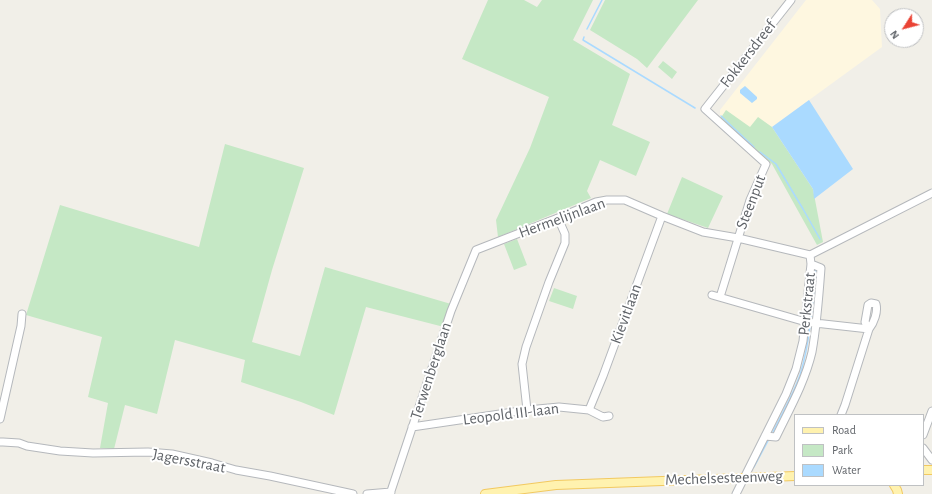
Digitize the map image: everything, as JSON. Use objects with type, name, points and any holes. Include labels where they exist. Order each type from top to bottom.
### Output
[{"type":"main road","name":"Mechelsesteenweg","points":[[486,494],[540,490],[572,484],[794,476]]},
{"type":"street","name":"Fokkersdreef","points":[[705,109],[792,0]]},
{"type":"street","name":"Steenput","points":[[705,109],[766,164],[750,200],[720,297]]},
{"type":"street","name":"Perkstraat","points":[[736,494],[794,375],[803,341],[806,322],[811,264],[810,254],[932,193]]},
{"type":"street","name":"Hermelijnlaan","points":[[476,250],[596,202],[607,200],[625,200],[702,232],[738,238],[810,254]]},
{"type":"street","name":"Kievitlaan","points":[[589,410],[662,216]]},
{"type":"street","points":[[527,410],[522,364],[526,347],[549,282],[565,243],[564,234],[558,218]]},
{"type":"street","name":"Terwenberglaan","points":[[391,493],[451,311],[476,250]]},
{"type":"street","points":[[765,436],[776,437],[803,379],[809,360],[816,324],[822,268],[811,264]]},
{"type":"street","points":[[712,295],[806,322],[869,329],[841,414]]},
{"type":"street","points":[[0,419],[21,326],[22,314]]},
{"type":"street","name":"Leopold III-laan","points":[[412,427],[527,410],[559,407],[589,410],[603,417],[609,416]]},
{"type":"street","points":[[924,432],[932,411]]},
{"type":"street","name":"Jagersstraat","points":[[0,442],[19,443],[27,446],[60,451],[148,452],[172,454],[236,470],[353,494]]},
{"type":"street","points":[[924,450],[932,460]]},
{"type":"street","points":[[367,494],[391,493]]},
{"type":"shaded area","points":[[806,0],[872,0],[880,9],[882,47],[772,127],[758,118],[751,127],[720,119],[720,110]]},
{"type":"green space","points":[[488,0],[524,0],[537,7],[542,0],[593,0],[573,40],[630,74],[612,125],[650,142],[636,176],[600,160],[587,191],[591,198],[498,237],[496,220],[530,148],[549,97],[462,59]]},
{"type":"green space","points":[[605,0],[698,0],[647,68],[637,59],[590,30]]},
{"type":"green space","points":[[663,61],[677,72],[672,79],[658,67]]},
{"type":"green space","points":[[726,110],[750,127],[758,117],[772,127],[813,189],[823,242],[817,245],[772,164],[720,119]]},
{"type":"green space","points":[[225,144],[304,168],[272,270],[252,342],[300,356],[325,267],[451,304],[444,327],[366,307],[334,415],[301,402],[241,382],[245,360],[175,340],[157,414],[125,405],[114,449],[100,448],[108,403],[88,397],[102,337],[26,315],[60,205],[199,247]]},
{"type":"green space","points":[[682,177],[723,196],[708,228],[667,214]]},
{"type":"green space","points":[[517,239],[527,265],[514,270],[504,244]]},
{"type":"green space","points":[[554,288],[577,296],[573,309],[549,301]]},
{"type":"water","points":[[745,86],[757,97],[757,99],[752,103],[740,93],[740,90]]},
{"type":"water","points":[[809,100],[853,169],[814,199],[813,189],[772,127]]},
{"type":"waterway","points":[[587,29],[602,0]]},
{"type":"waterway","points":[[584,37],[583,40],[695,108]]},
{"type":"waterway","points":[[721,116],[754,147]]},
{"type":"waterway","points":[[760,152],[776,164],[820,239]]},
{"type":"waterway","points":[[811,319],[816,268]]},
{"type":"waterway","points":[[773,432],[791,397],[800,375],[810,326]]},
{"type":"waterway","points":[[754,467],[769,439]]}]
